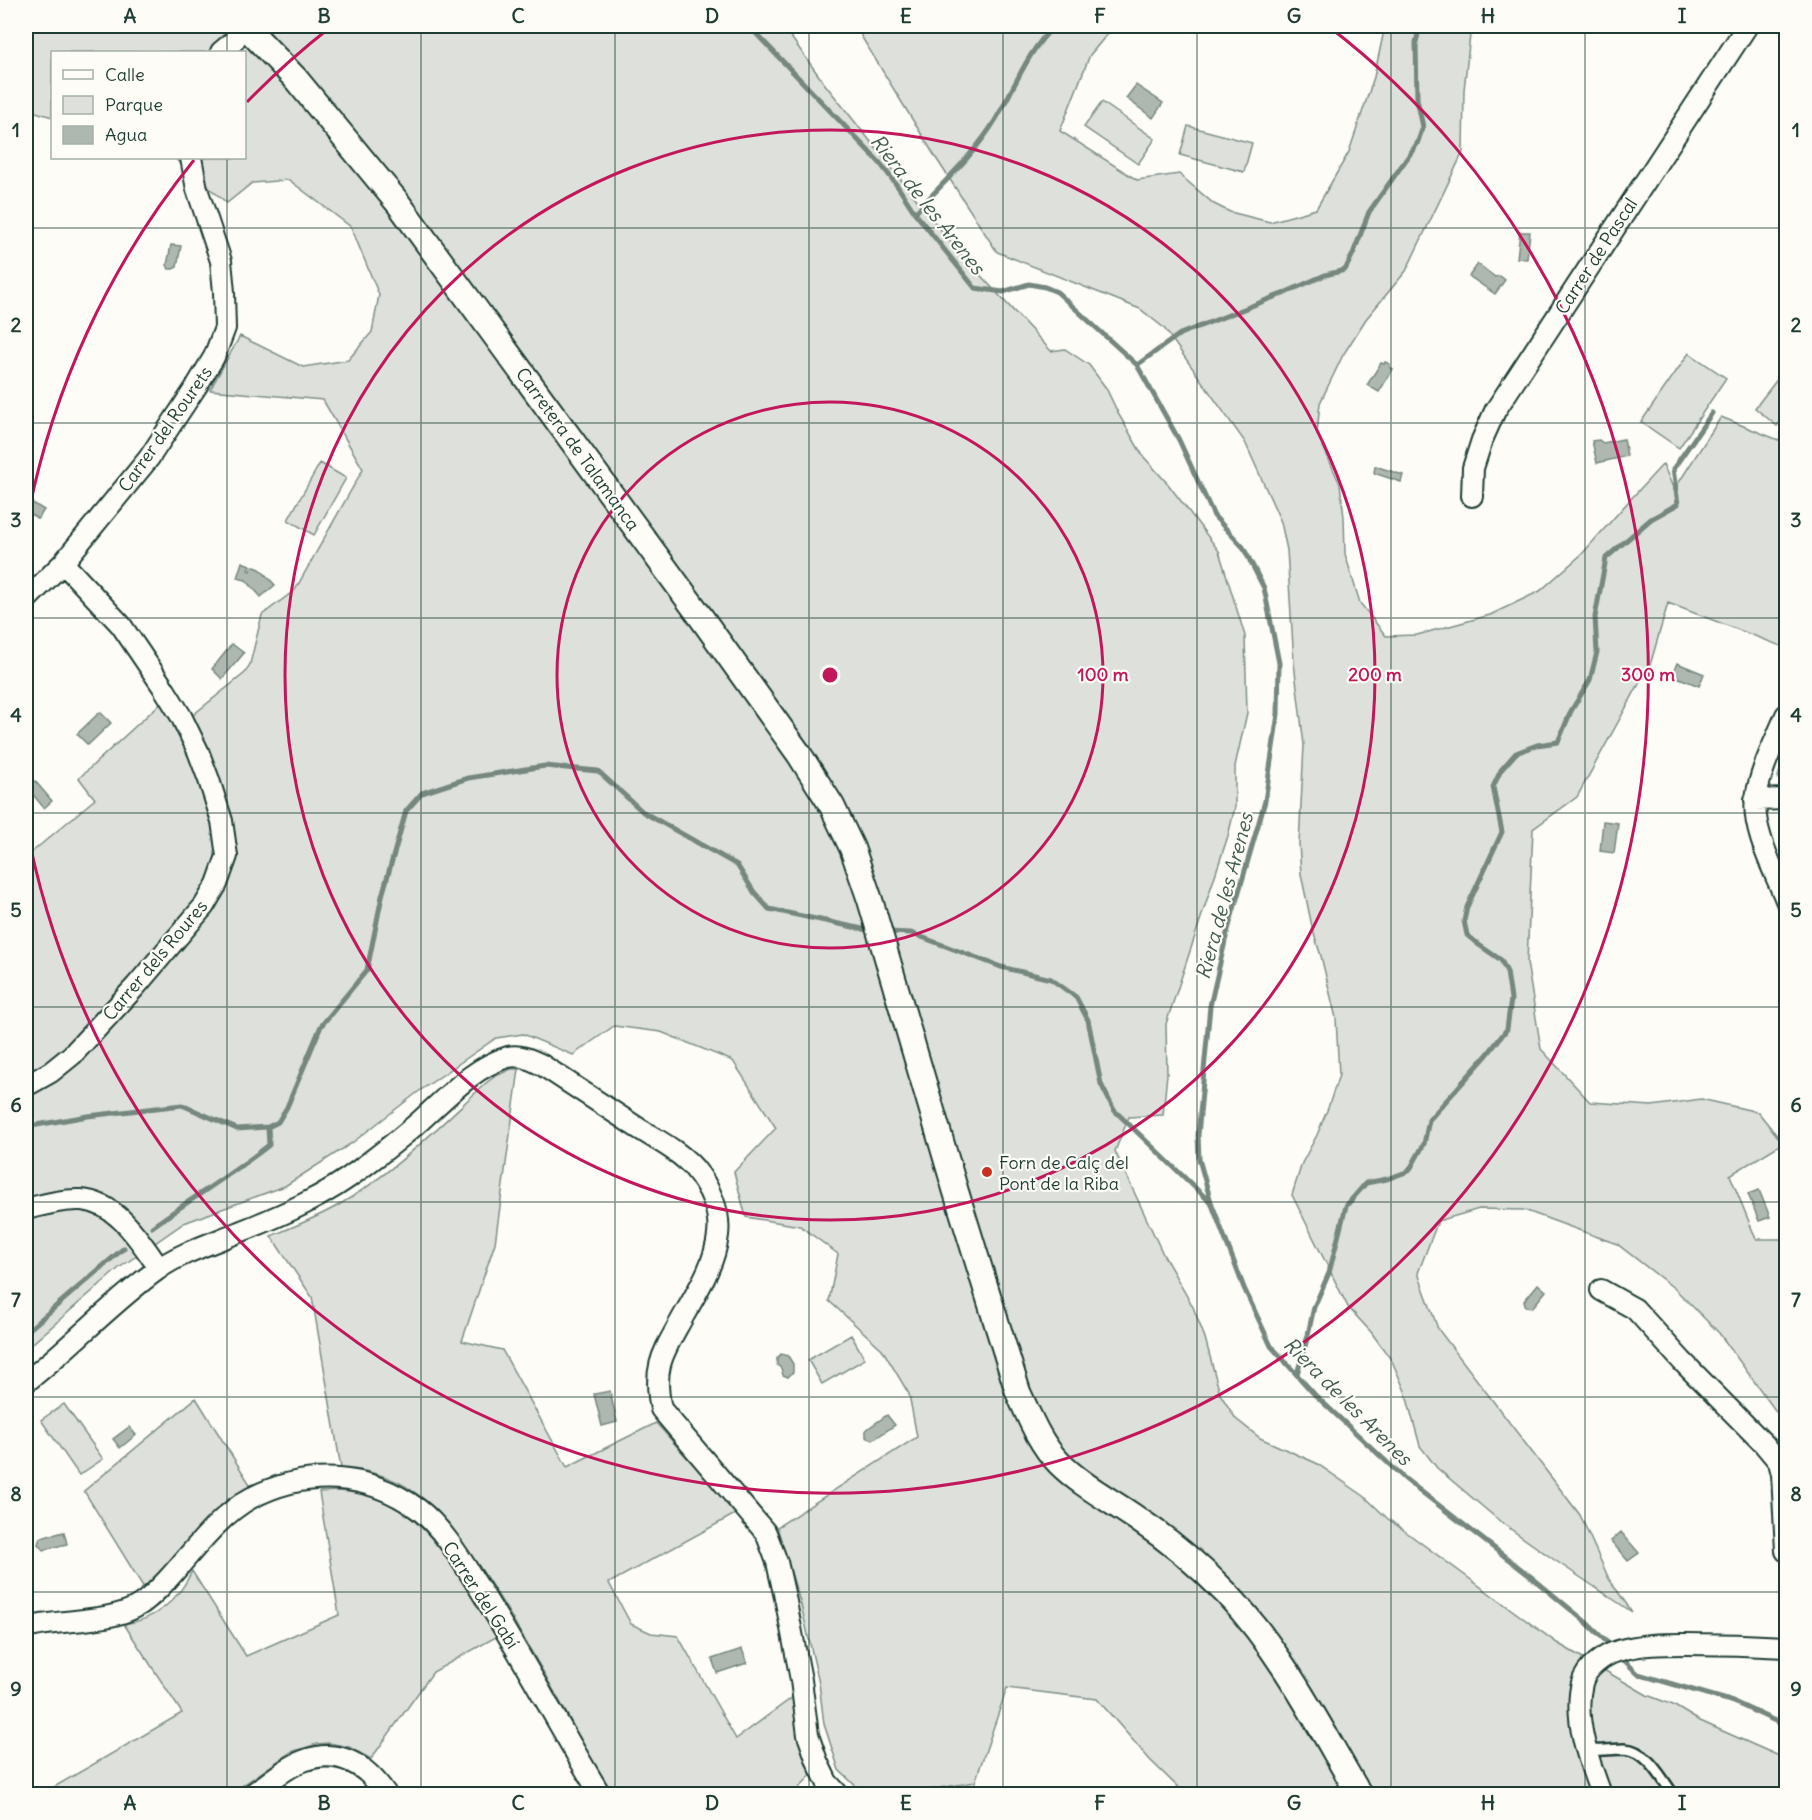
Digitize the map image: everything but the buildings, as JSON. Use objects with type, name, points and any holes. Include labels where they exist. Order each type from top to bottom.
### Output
[{"type":"street","points":[[222,51],[234,41],[243,26]]},
{"type":"street","name":"Carretera de Talamanca","points":[[243,26],[295,78],[399,203],[752,688],[799,754],[832,806],[852,848],[870,900],[956,1192],[1018,1392],[1031,1421],[1057,1461],[1094,1491],[1138,1519],[1184,1553],[1247,1616],[1304,1699],[1359,1794]]},
{"type":"street","name":"Carrer de Pascal","points":[[1472,496],[1473,468],[1495,411],[1747,26]]},
{"type":"street","name":"Carrer del Rourets","points":[[26,600],[63,563],[149,458],[214,357],[225,328],[221,261],[196,189],[191,159]]},
{"type":"street","name":"Carrer dels Roures","points":[[26,1086],[51,1072],[72,1055],[136,986],[204,906],[217,884],[227,856],[222,821],[209,780],[181,716],[121,626],[63,563]]},
{"type":"street","points":[[1786,716],[1764,766],[1755,800],[1760,836],[1786,900]]},
{"type":"street","points":[[1755,800],[1786,799]]},
{"type":"street","points":[[26,1382],[159,1268],[201,1247],[316,1199],[368,1164],[458,1087],[485,1067],[509,1057],[528,1058],[542,1065],[671,1149],[692,1166],[711,1195],[717,1216],[718,1235],[711,1264],[659,1365],[657,1389],[661,1409],[766,1533],[777,1562],[786,1602],[801,1680],[808,1735],[827,1782],[838,1794]]},
{"type":"street","points":[[26,1209],[72,1200],[83,1200],[106,1208],[126,1225],[159,1268]]},
{"type":"street","points":[[1601,1290],[1635,1309],[1779,1462],[1782,1474],[1786,1551]]},
{"type":"street","name":"Carrer del Gabí","points":[[26,1628],[123,1613],[139,1606],[152,1596],[205,1537],[228,1516],[250,1499],[283,1485],[315,1478],[345,1478],[370,1484],[395,1495],[419,1510],[457,1554],[491,1606],[600,1794]]},
{"type":"street","points":[[1601,1794],[1586,1750],[1580,1706],[1582,1682],[1592,1667],[1615,1651],[1631,1647],[1663,1644],[1786,1647]]},
{"type":"street","points":[[252,1794],[302,1761],[325,1756],[346,1759],[360,1765],[386,1794]]},
{"type":"lane","points":[[1586,1750],[1626,1749],[1638,1753],[1650,1764],[1673,1794]]},
{"type":"green space","points":[[26,26],[783,26],[824,83],[957,250],[1051,351],[1065,349],[1089,365],[1106,388],[1143,456],[1168,484],[1219,551],[1245,636],[1247,713],[1235,766],[1235,807],[1228,836],[1166,1024],[1167,1074],[1163,1115],[1129,1117],[1115,1151],[1163,1254],[1193,1307],[1205,1338],[1220,1394],[1236,1419],[1260,1438],[1316,1463],[1364,1496],[1387,1518],[1557,1643],[1647,1695],[1786,1759],[1786,1794],[1185,1794],[1150,1760],[1097,1699],[1007,1688],[975,1782],[916,1792],[864,1794],[839,1770],[824,1724],[819,1683],[801,1605],[777,1527],[917,1437],[909,1394],[882,1349],[829,1301],[838,1254],[800,1226],[746,1217],[734,1172],[776,1128],[733,1061],[661,1032],[614,1026],[573,1055],[523,1034],[496,1038],[418,1092],[352,1143],[285,1186],[184,1223],[119,1268],[26,1349],[26,857],[95,799],[79,778],[163,701],[189,718],[245,673],[250,664],[262,615],[295,590],[363,469],[323,400],[210,390],[240,336],[303,367],[348,360],[372,332],[379,295],[351,227],[289,180],[252,183],[227,203],[175,159],[246,159],[246,51],[51,51],[51,117],[26,109]]},
{"type":"green space","points":[[859,26],[1114,26],[1090,55],[1060,131],[1137,180],[1179,174],[1214,204],[1230,212],[1270,222],[1316,209],[1349,152],[1374,77],[1385,26],[1471,26],[1464,90],[1463,152],[1406,271],[1366,319],[1343,355],[1320,403],[1317,433],[1340,484],[1345,554],[1360,603],[1386,636],[1417,635],[1490,615],[1540,591],[1582,554],[1663,464],[1674,490],[1721,417],[1786,443],[1786,648],[1668,603],[1651,662],[1577,797],[1533,829],[1527,962],[1541,1049],[1590,1102],[1652,1106],[1701,1099],[1758,1112],[1783,1143],[1730,1175],[1756,1239],[1786,1239],[1786,1421],[1780,1417],[1719,1333],[1675,1289],[1617,1244],[1524,1210],[1479,1209],[1438,1221],[1418,1273],[1438,1329],[1580,1515],[1609,1579],[1632,1612],[1502,1523],[1437,1468],[1420,1446],[1405,1391],[1392,1361],[1371,1332],[1348,1307],[1292,1195],[1302,1163],[1317,1135],[1339,1075],[1336,1018],[1313,931],[1301,874],[1299,844],[1304,745],[1294,663],[1287,550],[1281,522],[1245,442],[1164,328],[1140,309],[997,252],[861,36]]},
{"type":"green space","points":[[1102,102],[1155,139],[1138,164],[1084,127]]},
{"type":"green space","points":[[1188,126],[1252,143],[1244,172],[1180,155]]},
{"type":"green space","points":[[1689,353],[1726,378],[1679,448],[1641,422]]},
{"type":"green space","points":[[1786,368],[1786,415],[1777,426],[1755,408]]},
{"type":"green space","points":[[320,463],[346,478],[314,535],[288,520]]},
{"type":"green space","points":[[1786,751],[1786,785],[1782,784],[1778,777]]},
{"type":"green space","points":[[511,1069],[519,1069],[495,1243],[462,1341],[502,1350],[567,1467],[656,1423],[737,1513],[609,1583],[631,1624],[651,1633],[678,1636],[736,1739],[793,1697],[802,1747],[811,1775],[793,1794],[614,1794],[589,1756],[511,1617],[487,1578],[447,1522],[432,1506],[398,1482],[370,1472],[341,1468],[312,1297],[271,1236],[321,1214],[358,1193],[415,1149],[486,1083]]},
{"type":"green space","points":[[851,1335],[865,1359],[822,1384],[808,1360]]},
{"type":"green space","points":[[196,1398],[251,1486],[227,1503],[144,1588],[84,1491]]},
{"type":"green space","points":[[64,1404],[103,1459],[79,1475],[41,1420]]},
{"type":"green space","points":[[337,1491],[377,1499],[392,1505],[414,1520],[454,1567],[496,1637],[433,1672],[371,1759],[349,1747],[329,1743],[317,1744],[291,1752],[230,1794],[42,1794],[182,1713],[124,1624],[146,1618],[165,1606],[180,1591],[192,1571],[246,1656],[339,1615],[319,1492]]},
{"type":"water","points":[[1136,85],[1163,103],[1153,118],[1126,98]]},
{"type":"water","points":[[1520,232],[1530,232],[1527,259],[1517,258]]},
{"type":"water","points":[[171,245],[181,246],[177,267],[169,269],[167,265]]},
{"type":"water","points":[[1478,264],[1495,277],[1500,276],[1505,280],[1495,294],[1469,276]]},
{"type":"water","points":[[1385,362],[1393,369],[1379,392],[1367,385],[1381,363]]},
{"type":"water","points":[[1624,439],[1627,456],[1597,463],[1592,441],[1599,440],[1603,443]]},
{"type":"water","points":[[1375,466],[1403,475],[1401,482],[1374,473]]},
{"type":"water","points":[[26,499],[44,510],[38,519],[26,511]]},
{"type":"water","points":[[242,562],[250,565],[248,570],[250,571],[252,566],[260,569],[275,585],[261,597],[246,580],[237,578]]},
{"type":"water","points":[[232,644],[244,653],[222,679],[212,669]]},
{"type":"water","points":[[1677,663],[1704,674],[1699,686],[1672,675]]},
{"type":"water","points":[[100,712],[111,723],[88,745],[77,734]]},
{"type":"water","points":[[35,781],[52,801],[44,808],[29,790]]},
{"type":"water","points":[[1603,821],[1618,823],[1614,853],[1600,851]]},
{"type":"water","points":[[1759,1190],[1770,1217],[1759,1221],[1748,1194]]},
{"type":"water","points":[[1538,1284],[1546,1291],[1532,1308],[1526,1307],[1524,1301]]},
{"type":"water","points":[[781,1354],[788,1356],[793,1364],[793,1372],[788,1377],[783,1375],[781,1368],[777,1365],[777,1358]]},
{"type":"water","points":[[610,1391],[617,1422],[602,1426],[594,1394]]},
{"type":"water","points":[[887,1415],[895,1425],[873,1440],[866,1437],[866,1430]]},
{"type":"water","points":[[129,1427],[136,1435],[120,1448],[113,1439]]},
{"type":"water","points":[[64,1532],[67,1544],[43,1550],[38,1544],[40,1538]]},
{"type":"water","points":[[1621,1532],[1639,1553],[1628,1561],[1611,1541]]},
{"type":"water","points":[[742,1649],[747,1663],[717,1673],[712,1659]]},
{"type":"waterway","name":"Riera de les Arenes","points":[[749,26],[880,163],[915,213],[975,288],[1003,292],[1029,284],[1057,292],[1137,365],[1179,440],[1214,516],[1243,547],[1264,588],[1279,663],[1278,714],[1265,801],[1227,933],[1210,1006],[1198,1135],[1199,1159],[1211,1202],[1244,1288],[1271,1346],[1315,1395],[1405,1479],[1530,1576],[1587,1623],[1613,1648]]},
{"type":"waterway","points":[[915,213],[958,168],[988,132],[1029,58],[1054,26]]},
{"type":"waterway","points":[[1137,365],[1180,334],[1325,275],[1345,270],[1369,212],[1417,144],[1423,127],[1417,99],[1416,42],[1420,26]]},
{"type":"waterway","points":[[1297,1374],[1314,1307],[1329,1273],[1346,1206],[1366,1183],[1409,1171],[1424,1144],[1429,1120],[1507,1029],[1511,999],[1507,972],[1501,960],[1467,935],[1464,921],[1467,907],[1502,832],[1493,787],[1501,770],[1516,753],[1537,745],[1558,742],[1571,711],[1590,680],[1597,652],[1595,617],[1606,558],[1651,519],[1678,504],[1673,469],[1712,413]]},
{"type":"waterway","points":[[26,1130],[31,1126],[88,1116],[182,1105],[237,1129],[268,1127],[278,1122],[287,1107],[321,1026],[367,970],[382,896],[406,811],[422,793],[468,778],[545,766],[598,771],[643,812],[737,865],[754,892],[769,909],[872,931]]},
{"type":"waterway","points":[[887,932],[911,933],[1001,967],[1051,979],[1076,997],[1088,1020],[1101,1084],[1114,1110],[1210,1202]]},
{"type":"waterway","points":[[152,1227],[269,1145],[268,1127]]},
{"type":"waterway","points":[[26,1332],[124,1248]]},
{"type":"waterway","name":"Riera de les Arenes","points":[[1619,1655],[1638,1674],[1734,1702],[1786,1726]]},
{"type":"place","name":"Forn de Calç del Pont de la Riba","points":[[987,1172]]}]
